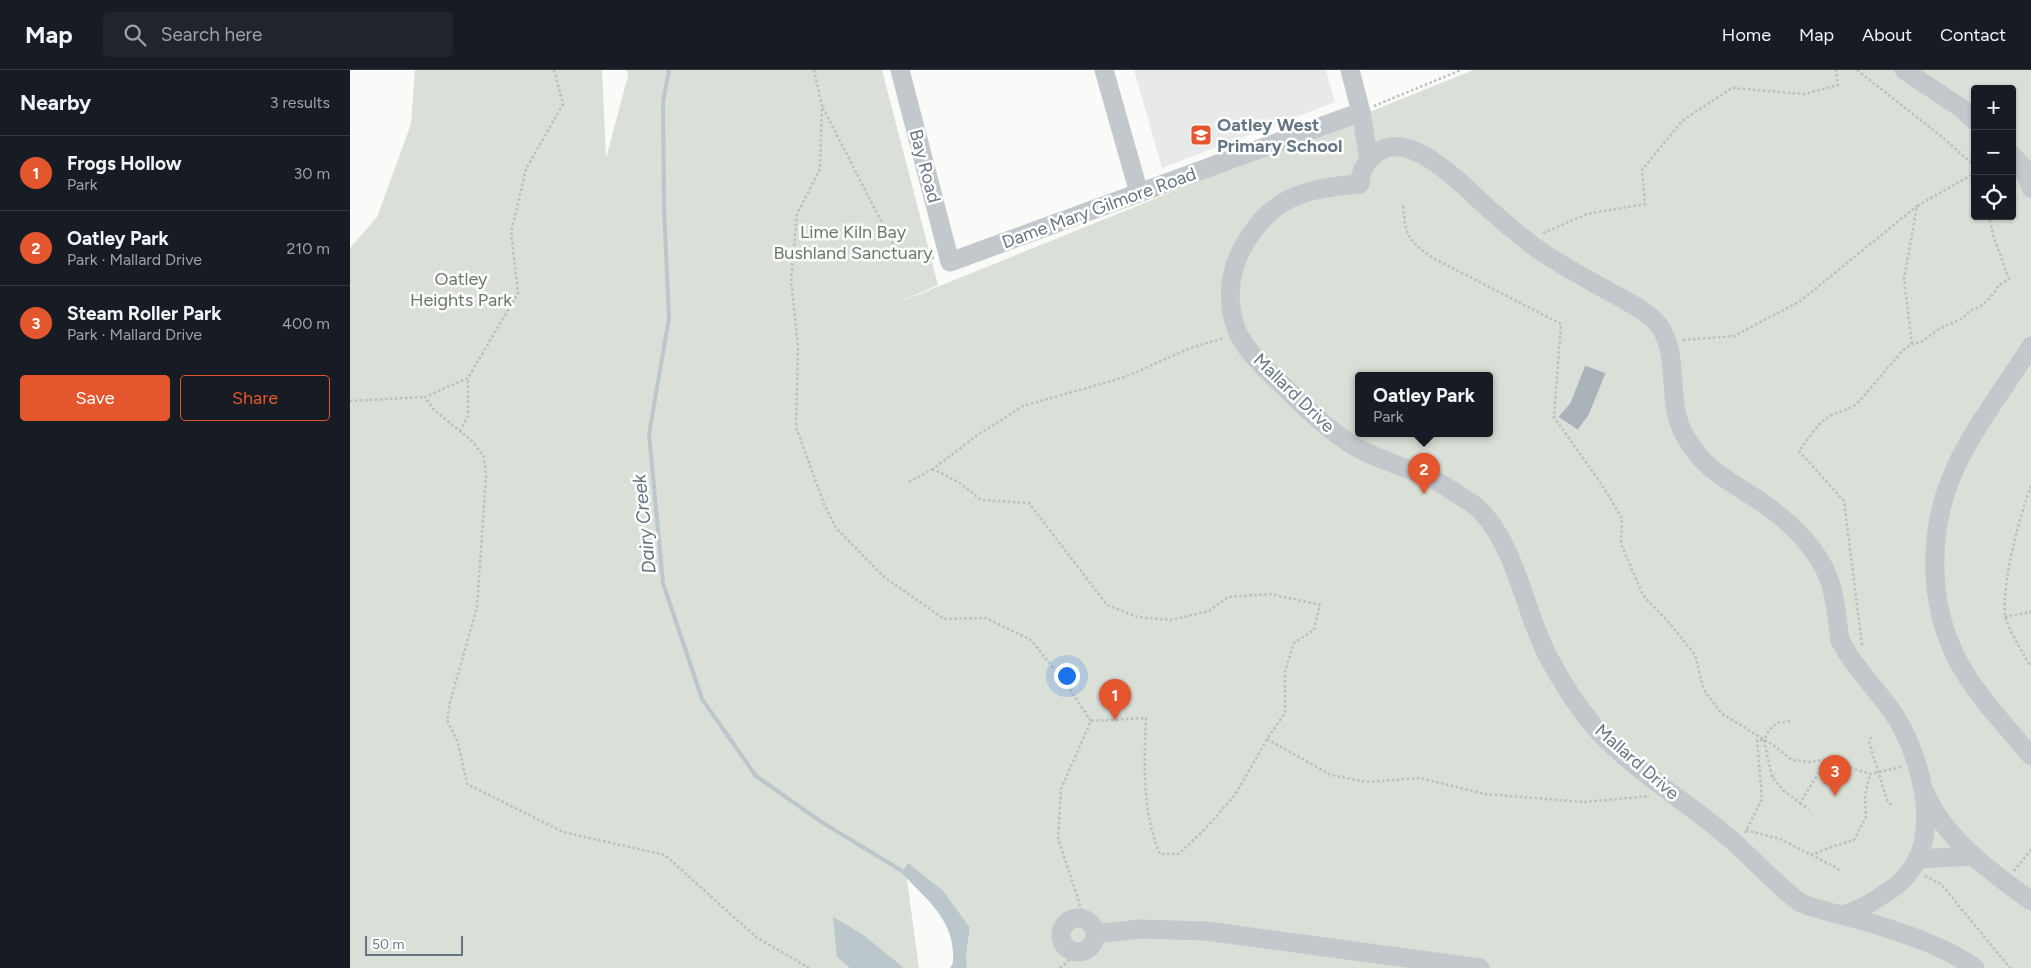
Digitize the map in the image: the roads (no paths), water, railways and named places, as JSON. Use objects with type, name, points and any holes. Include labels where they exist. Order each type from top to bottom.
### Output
[{"type":"street","name":"Bay Road","points":[[900,70],[950,262]]},
{"type":"street","points":[[1104,70],[1139,193]]},
{"type":"street","points":[[1350,70],[1362,112],[1390,147]]},
{"type":"street","points":[[1904,70],[1961,108],[1971,117]]},
{"type":"street","name":"Dame Mary Gilmore Road","points":[[950,262],[1362,112]]},
{"type":"street","name":"Mallard Drive","points":[[1362,112],[1368,160],[1361,171],[1360,184],[1326,187],[1299,194],[1282,202],[1271,211],[1251,235],[1235,265],[1231,280],[1232,314],[1239,334],[1257,359],[1333,432],[1372,455],[1430,477],[1479,508],[1506,547],[1540,641],[1578,706],[1588,720],[1613,745],[1700,816],[1741,835],[1801,903],[1864,921],[1914,939],[1952,954],[1975,968]]},
{"type":"street","points":[[1368,160],[1377,152],[1390,147],[1412,150],[1425,155],[1460,182],[1526,241],[1569,269],[1645,313],[1659,326],[1667,342],[1671,361],[1674,407],[1684,435],[1709,467],[1785,520],[1816,555],[1829,580],[1840,640],[1859,670],[1895,715],[1916,764],[1923,788],[1925,805],[1925,828],[1922,847],[1914,864],[1894,888],[1854,912],[1841,915]]},
{"type":"street","points":[[2022,165],[2031,188]]},
{"type":"street","points":[[2031,346],[1969,442],[1951,478],[1938,525],[1935,555],[1940,607],[1945,628],[1959,662],[1992,709],[2031,756]]},
{"type":"street","points":[[1923,788],[1938,815],[1974,856],[2031,901]]},
{"type":"street","points":[[1914,864],[1974,856]]},
{"type":"street","points":[[1090,927],[1095,939],[1086,950],[1077,953],[1063,945],[1061,940],[1062,929],[1065,924],[1074,918],[1090,927],[1206,931],[1480,968]]},
{"type":"waterway","name":"Dairy Creek","points":[[669,70],[663,102],[664,208],[669,318],[649,434],[663,583],[702,699],[756,776],[820,821],[907,874]]},
{"type":"place","name":"Oatley West Primary School","points":[[1201,135]]},
{"type":"place","name":"Oatley Park","points":[[1424,494]]},
{"type":"place","name":"Frogs Hollow","points":[[1115,720]]},
{"type":"place","name":"Steam Roller Park","points":[[1835,796]]},
{"type":"park label","name":"Lime Kiln Bay Bushland Sanctuary","points":[[853,242]]},
{"type":"park label","name":"Oatley Heights Park","points":[[461,289]]}]
